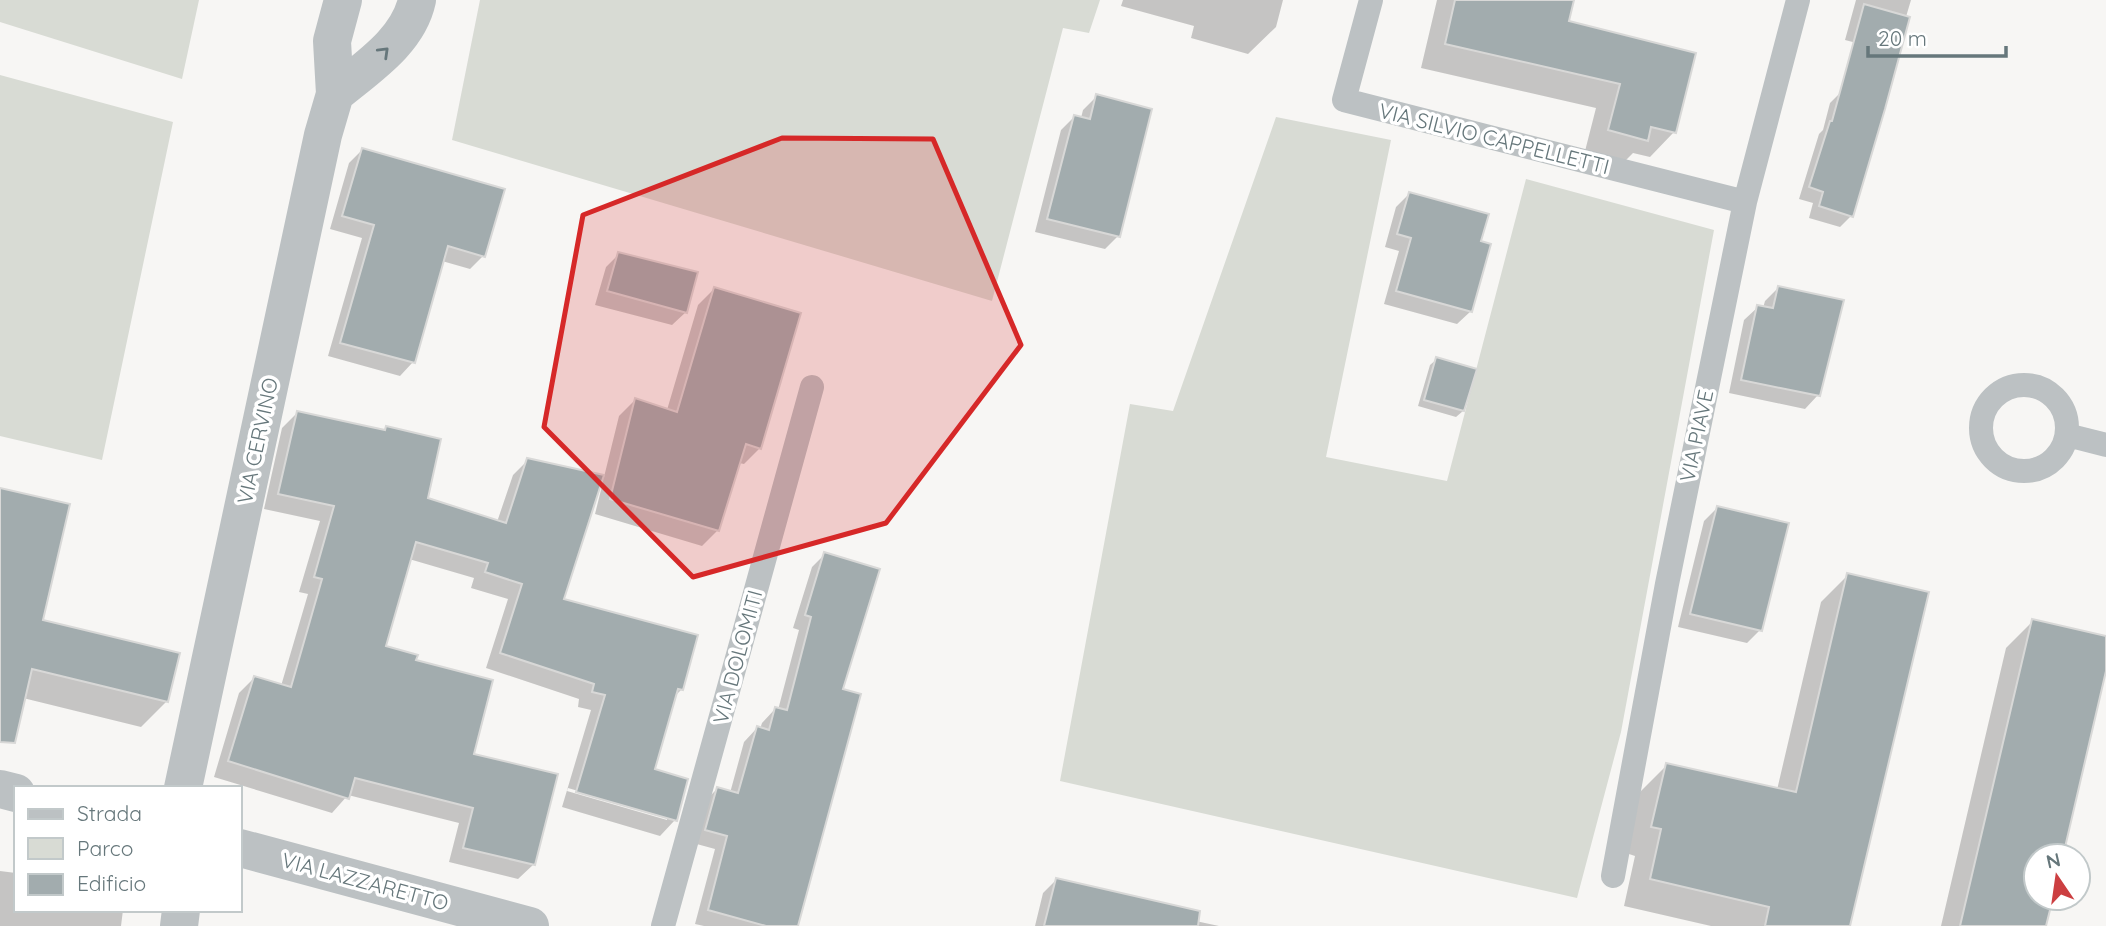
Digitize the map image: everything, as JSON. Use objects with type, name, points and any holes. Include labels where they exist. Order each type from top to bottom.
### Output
[{"type":"street","name":"VIA CERVINO","points":[[183,786],[323,135],[335,94],[332,41],[343,0]]},
{"type":"street","points":[[335,94],[386,52],[414,16],[418,0]]},
{"type":"street","name":"VIA LAZZARETTO","points":[[242,849],[520,925]]},
{"type":"lane","name":"VIA SILVIO CAPPELLETTI","points":[[1371,0],[1344,100],[1745,202]]},
{"type":"lane","name":"VIA PIAVE","points":[[1613,876],[1667,584],[1745,202],[1798,0]]},
{"type":"lane","name":"VIA DOLOMITI","points":[[663,926],[812,387]]},
{"type":"lane","points":[[2067,435],[2106,445]]},
{"type":"highlighted area","points":[[782,138],[933,139],[1021,345],[886,523],[693,577],[544,427],[583,215]]},
{"type":"green space","points":[[0,0],[199,0],[182,79],[0,22]]},
{"type":"green space","points":[[480,0],[1100,0],[1089,33],[1063,28],[992,301],[452,140]]},
{"type":"green space","points":[[0,75],[173,122],[102,460],[0,436]]},
{"type":"green space","points":[[1276,117],[1391,140],[1326,457],[1447,481],[1526,179],[1714,230],[1621,732],[1577,898],[1060,781],[1130,404],[1173,411]]},
{"type":"building","points":[[1455,0],[1574,0],[1569,21],[1696,53],[1676,133],[1651,127],[1648,141],[1608,130],[1620,84],[1445,44]]},
{"type":"building","points":[[1864,4],[1910,17],[1853,217],[1819,206],[1823,192],[1809,187],[1832,121]]},
{"type":"building","points":[[1096,94],[1152,109],[1120,237],[1047,219],[1074,115],[1090,119]]},
{"type":"building","points":[[362,148],[505,189],[485,257],[448,246],[415,363],[340,343],[374,225],[342,216]]},
{"type":"building","points":[[1409,192],[1489,214],[1481,241],[1491,244],[1472,312],[1396,291],[1411,238],[1397,234]]},
{"type":"building","points":[[618,252],[698,272],[687,313],[607,291]]},
{"type":"building","points":[[1778,286],[1844,300],[1820,396],[1741,380],[1757,305],[1773,308]]},
{"type":"building","points":[[714,287],[801,313],[761,449],[746,444],[719,531],[610,499],[635,398],[677,412]]},
{"type":"building","points":[[1436,357],[1477,369],[1464,411],[1424,400]]},
{"type":"building","points":[[297,411],[385,430],[386,426],[441,439],[428,498],[506,523],[527,458],[604,475],[564,599],[698,635],[683,690],[678,689],[655,769],[688,779],[677,821],[576,792],[605,695],[592,692],[594,684],[500,653],[522,584],[485,572],[488,563],[416,542],[386,646],[418,655],[416,660],[493,680],[474,754],[558,774],[535,865],[463,848],[473,808],[355,778],[349,799],[228,761],[254,676],[291,687],[322,579],[314,577],[334,506],[278,494]]},
{"type":"building","points":[[0,488],[70,504],[43,620],[180,653],[168,702],[32,669],[15,743],[0,742]]},
{"type":"building","points":[[1717,506],[1789,523],[1762,631],[1690,614]]},
{"type":"building","points":[[824,552],[880,569],[843,689],[861,694],[798,926],[766,926],[708,910],[727,836],[705,830],[717,787],[738,793],[757,726],[769,730],[775,707],[787,710],[811,617],[805,615]]},
{"type":"building","points":[[1847,573],[1929,592],[1850,926],[1765,926],[1769,907],[1650,879],[1661,829],[1651,827],[1666,763],[1796,792]]},
{"type":"building","points":[[2032,619],[2106,636],[2106,671],[2066,842],[2022,842],[2022,912],[2050,912],[2046,926],[1960,926]]},
{"type":"building","points":[[1056,878],[1200,911],[1198,926],[1044,926]]}]
